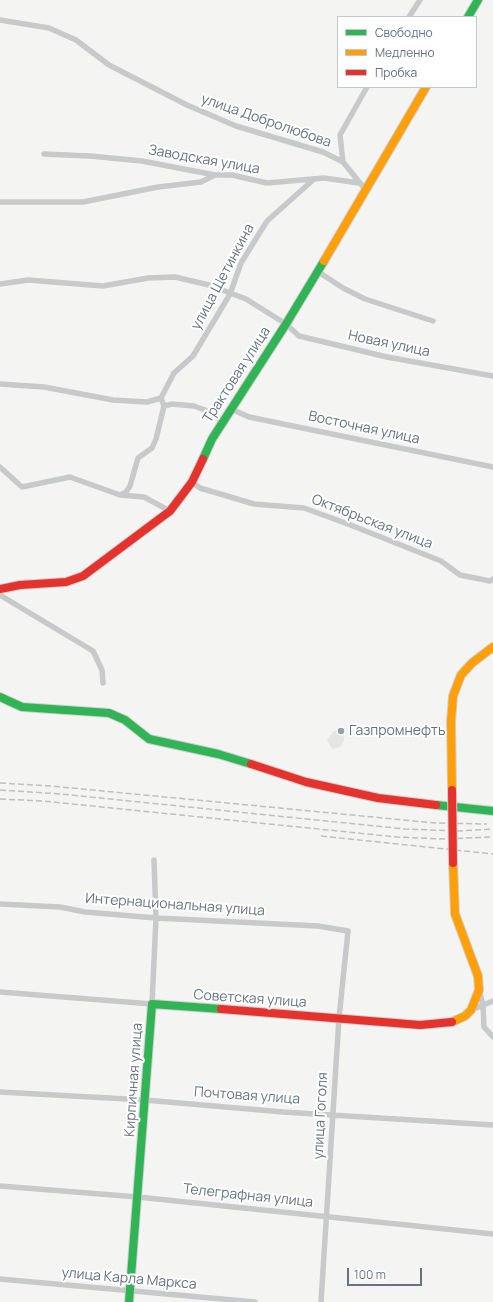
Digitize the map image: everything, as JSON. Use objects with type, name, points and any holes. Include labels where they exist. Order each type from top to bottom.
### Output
[{"type":"street","points":[[410,16],[420,0]]},
{"type":"street","points":[[469,16],[478,0]]},
{"type":"street","name":"улица Добролюбова","points":[[0,20],[49,28],[76,40],[109,65],[187,105],[236,126],[323,152],[343,162],[362,186]]},
{"type":"street","points":[[343,162],[340,135],[366,88]]},
{"type":"street","name":"Трактовая улица","points":[[0,589],[20,585],[66,582],[83,576],[170,511],[192,482],[212,438],[286,324],[317,271],[362,186],[425,88]]},
{"type":"street","name":"Заводская улица","points":[[44,154],[90,156],[142,161],[215,175],[232,175],[267,183],[324,178],[362,186]]},
{"type":"street","points":[[0,202],[83,202],[158,187],[201,182],[215,175]]},
{"type":"street","name":"улица Щетинкина","points":[[161,398],[174,373],[193,356],[230,294],[241,263],[267,221],[312,180]]},
{"type":"street","points":[[317,271],[343,288],[365,299],[433,322]]},
{"type":"street","name":"Новая улица","points":[[0,284],[28,280],[103,286],[148,278],[175,276],[209,285],[246,299],[286,324],[300,336],[386,357],[493,376]]},
{"type":"street","points":[[0,384],[44,387],[113,400],[147,402],[161,398],[164,406],[152,448],[138,458],[130,486],[126,492],[120,495]]},
{"type":"street","points":[[164,406],[172,404],[194,406],[205,410],[223,421]]},
{"type":"street","name":"Восточная улица","points":[[231,409],[249,417],[493,467]]},
{"type":"street","points":[[0,467],[22,487],[70,477],[120,495],[144,497],[170,511]]},
{"type":"street","name":"Октябрьская улица","points":[[192,482],[200,488],[254,504],[304,508],[441,561],[460,575],[490,581],[493,580]]},
{"type":"street","points":[[0,595],[93,651],[102,670],[103,683]]},
{"type":"street","points":[[493,647],[472,663],[461,675],[453,696],[451,722],[453,863],[456,914],[478,976],[479,990],[483,1005],[484,1027],[493,1037]]},
{"type":"street","points":[[0,697],[22,708],[110,713],[125,720],[149,739],[218,754],[306,782],[378,798],[493,811]]},
{"type":"street","name":"Кирпичная улица","points":[[129,1302],[152,1004],[156,918],[154,860]]},
{"type":"street","name":"Интернациональная улица","points":[[0,904],[60,907],[85,912],[156,918],[318,926],[348,931]]},
{"type":"street","name":"улица Гоголя","points":[[321,1302],[339,1018],[348,931]]},
{"type":"street","points":[[471,1010],[479,990]]},
{"type":"street","name":"Советская улица","points":[[0,992],[420,1025],[449,1024],[465,1016],[471,1010],[493,1001]]},
{"type":"street","name":"Почтовая улица","points":[[0,1092],[145,1100],[332,1115],[493,1125]]},
{"type":"street","name":"Телеграфная улица","points":[[0,1186],[138,1197],[493,1234]]},
{"type":"street","name":"улица Карла Маркса","points":[[0,1279],[255,1302]]},
{"type":"shaded area","points":[[339,730],[344,733],[344,741],[340,747],[332,749],[327,740],[334,731]]},
{"type":"railway","points":[[0,783],[51,786],[435,823],[487,824]]},
{"type":"railway","points":[[0,790],[61,794],[405,829],[458,831],[493,829]]},
{"type":"railway","points":[[0,799],[43,801],[397,837],[444,839],[493,837]]},
{"type":"railway","points":[[321,836],[493,854]]},
{"type":"traffic: fast","points":[[469,16],[478,0]]},
{"type":"traffic: fast","points":[[203,459],[212,439],[286,324],[324,261]]},
{"type":"traffic: fast","points":[[0,697],[22,707],[109,713],[125,720],[149,739],[218,754],[251,764]]},
{"type":"traffic: fast","points":[[436,805],[493,811]]},
{"type":"traffic: fast","points":[[129,1302],[152,1004],[221,1009]]},
{"type":"traffic: slow","points":[[324,261],[425,88]]},
{"type":"traffic: slow","points":[[452,790],[451,722],[453,696],[461,675],[472,663],[493,647]]},
{"type":"traffic: slow","points":[[452,1022],[465,1016],[471,1010],[479,990],[478,976],[455,914],[453,863]]},
{"type":"traffic: jam","points":[[0,589],[20,585],[66,582],[83,576],[170,511],[192,482],[203,459]]},
{"type":"traffic: jam","points":[[251,764],[306,782],[378,798],[436,805]]},
{"type":"traffic: jam","points":[[452,790],[453,863]]},
{"type":"traffic: jam","points":[[221,1009],[420,1025],[452,1022]]},
{"type":"place","name":"Газпромнефть","points":[[341,731]]}]
